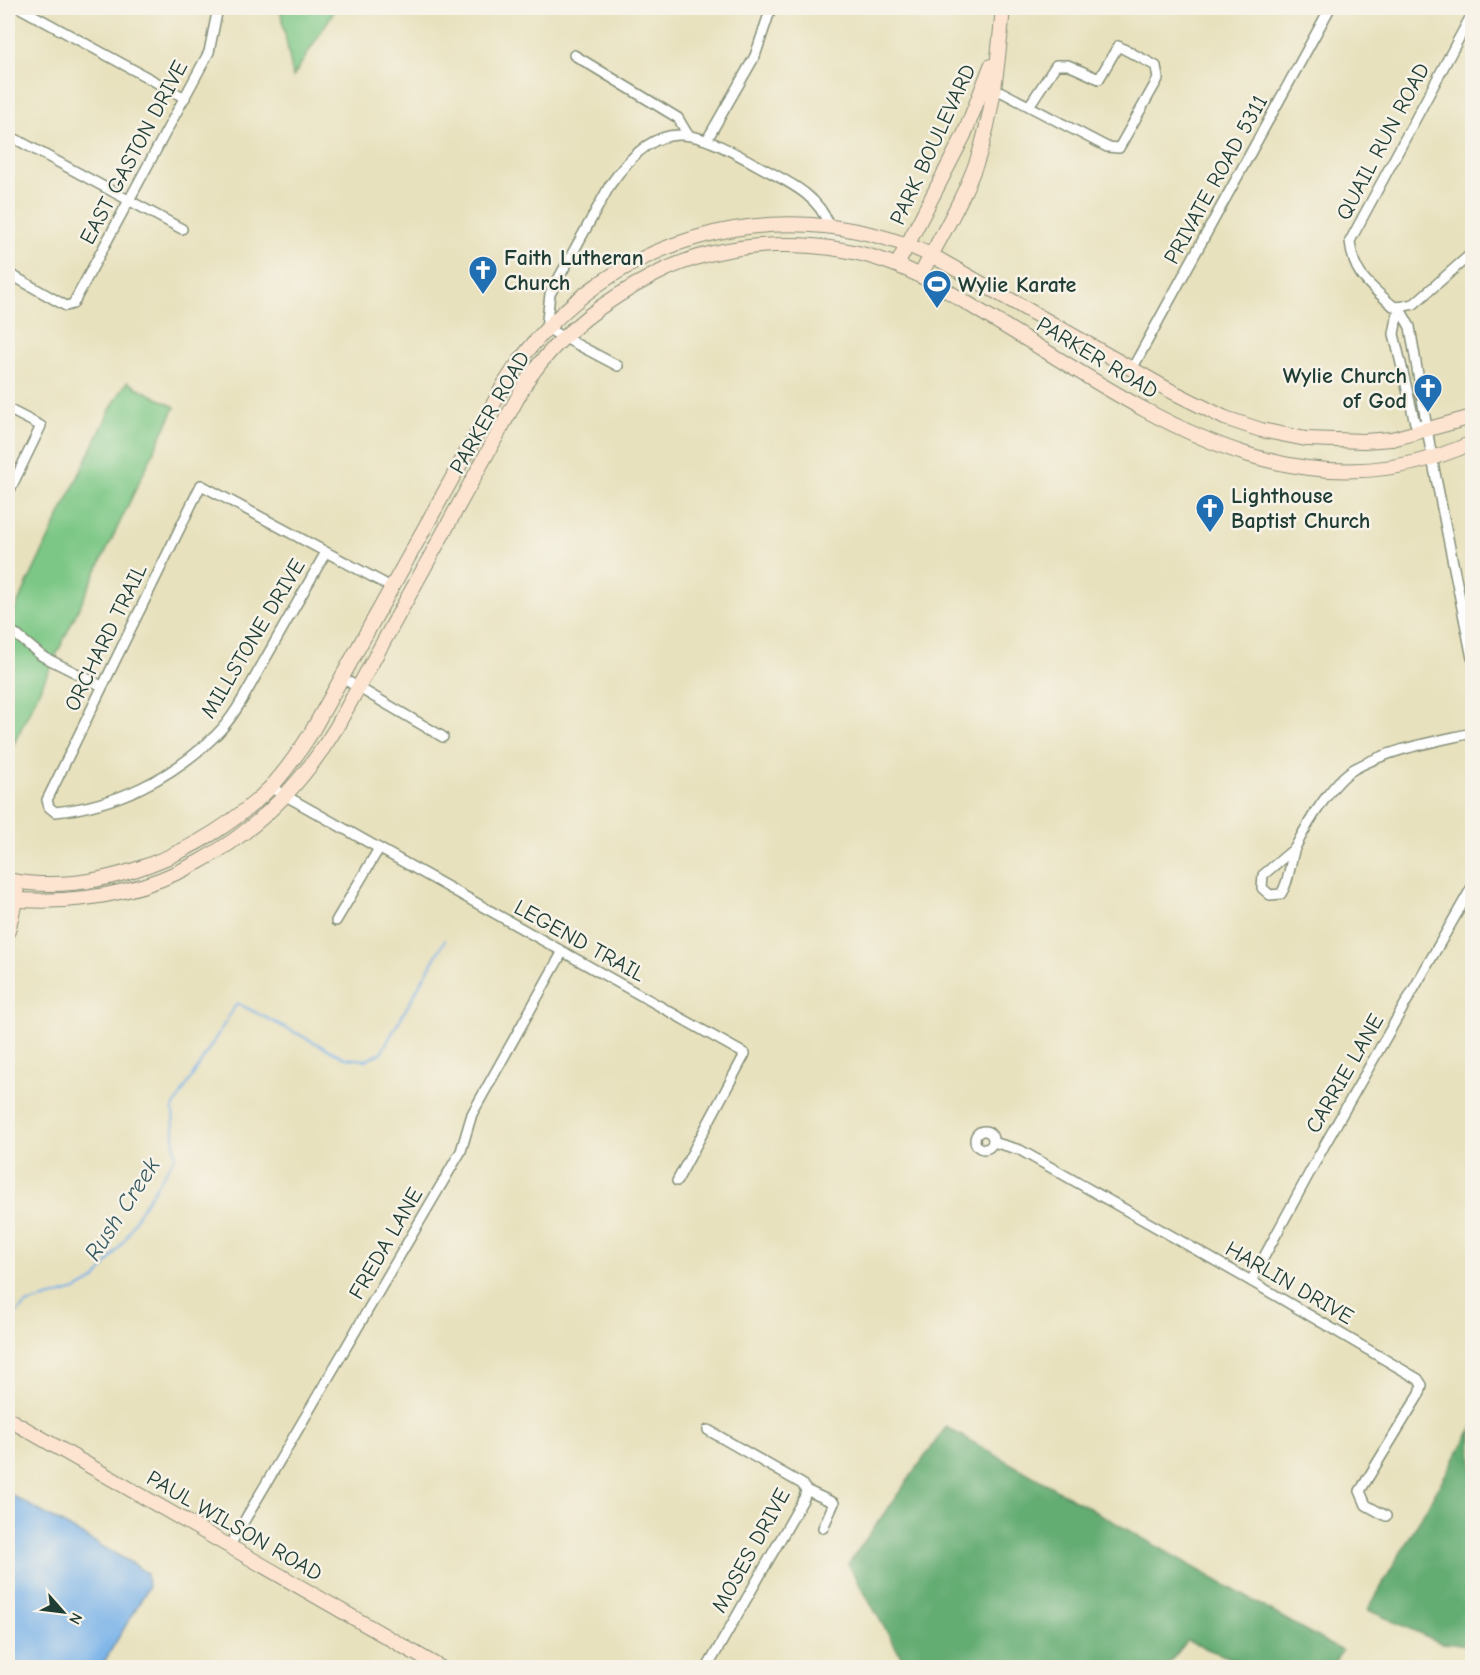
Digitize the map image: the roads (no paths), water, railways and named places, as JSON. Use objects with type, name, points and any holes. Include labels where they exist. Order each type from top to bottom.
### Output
[{"type":"main road","name":"PARK BOULEVARD","points":[[920,276],[948,225],[977,160],[994,88],[1004,8]]},
{"type":"main road","name":"PARK BOULEVARD","points":[[897,265],[964,135],[1000,39]]},
{"type":"main road","name":"PARKER ROAD","points":[[13,881],[72,882],[121,874],[191,845],[225,825],[270,787],[294,760],[393,588],[505,383],[546,327],[588,291],[670,245],[732,227],[830,225],[908,244],[1132,369],[1225,418],[1261,430],[1306,439],[1364,441],[1392,438],[1473,417]]},
{"type":"main road","name":"PARKER ROAD","points":[[12,899],[94,896],[124,890],[162,878],[214,854],[248,832],[286,796],[325,748],[528,379],[546,354],[606,302],[677,263],[718,251],[771,244],[843,251],[897,265],[920,276],[1159,417],[1223,447],[1293,467],[1335,472],[1366,471],[1432,458],[1473,443]]},
{"type":"main road","points":[[8,931],[13,881]]},
{"type":"main road","name":"PAUL WILSON ROAD","points":[[8,1419],[441,1668]]},
{"type":"street","points":[[20,8],[185,98]]},
{"type":"street","name":"EAST GASTON DRIVE","points":[[8,273],[66,306],[73,304],[209,52],[218,8]]},
{"type":"street","points":[[708,138],[755,56],[771,8]]},
{"type":"street","name":"PRIVATE ROAD 5311","points":[[1132,369],[1330,8]]},
{"type":"street","name":"QUAIL RUN ROAD","points":[[1473,14],[1350,241],[1352,261],[1360,276],[1393,306],[1399,307],[1410,327],[1429,428],[1432,458],[1473,658]]},
{"type":"street","points":[[994,88],[1107,147],[1119,148],[1158,79],[1156,66],[1118,46],[1099,79],[1068,65],[1056,65],[1029,106]]},
{"type":"street","points":[[574,55],[678,118],[688,135]]},
{"type":"street","points":[[8,135],[182,229]]},
{"type":"street","points":[[618,366],[546,327],[550,294],[622,167],[649,143],[688,135],[708,138],[802,190],[823,209],[830,225]]},
{"type":"street","points":[[1429,428],[1414,423],[1394,334],[1399,307],[1414,304],[1473,253]]},
{"type":"street","points":[[8,409],[41,426],[8,494]]},
{"type":"street","name":"ORCHARD TRAIL","points":[[48,807],[47,800],[201,485],[326,552]]},
{"type":"street","points":[[326,552],[393,588]]},
{"type":"street","name":"MILLSTONE DRIVE","points":[[48,807],[55,812],[81,809],[115,800],[168,773],[217,734],[245,695],[326,552]]},
{"type":"street","points":[[8,628],[42,656],[102,686]]},
{"type":"street","points":[[342,678],[443,737]]},
{"type":"street","points":[[1295,848],[1263,875],[1262,888],[1270,895],[1281,894],[1286,886],[1295,848],[1318,806],[1352,770],[1395,752],[1473,733]]},
{"type":"street","name":"LEGEND TRAIL","points":[[270,787],[378,850],[745,1054],[677,1181]]},
{"type":"street","points":[[336,921],[378,850]]},
{"type":"street","name":"CARRIE LANE","points":[[1251,1281],[1324,1146],[1473,887]]},
{"type":"street","name":"FREDA LANE","points":[[228,1546],[387,1280],[461,1151],[472,1114],[562,953]]},
{"type":"street","name":"HARLIN DRIVE","points":[[993,1142],[1020,1150],[1251,1281],[1290,1306],[1408,1373],[1422,1385],[1420,1393],[1360,1491],[1366,1505],[1386,1516]]},
{"type":"street","name":"MOSES DRIVE","points":[[707,1668],[806,1490],[802,1484],[708,1430]]},
{"type":"street","points":[[806,1490],[834,1503],[823,1528]]},
{"type":"water","points":[[8,1493],[147,1574],[148,1588],[101,1667],[8,1667]]},
{"type":"waterway","name":"Rush Creek","points":[[8,1321],[26,1304],[76,1290],[96,1279],[126,1238],[138,1214],[175,1157],[173,1108],[237,1003],[345,1058],[367,1060],[381,1053],[445,940]]},
{"type":"place","name":"Faith Lutheran Church","points":[[483,296]]},
{"type":"place","name":"Wylie Karate","points":[[937,310]]},
{"type":"place","name":"Wylie Church of God","points":[[1428,414]]},
{"type":"place","name":"Lighthouse Baptist Church","points":[[1210,534]]}]
